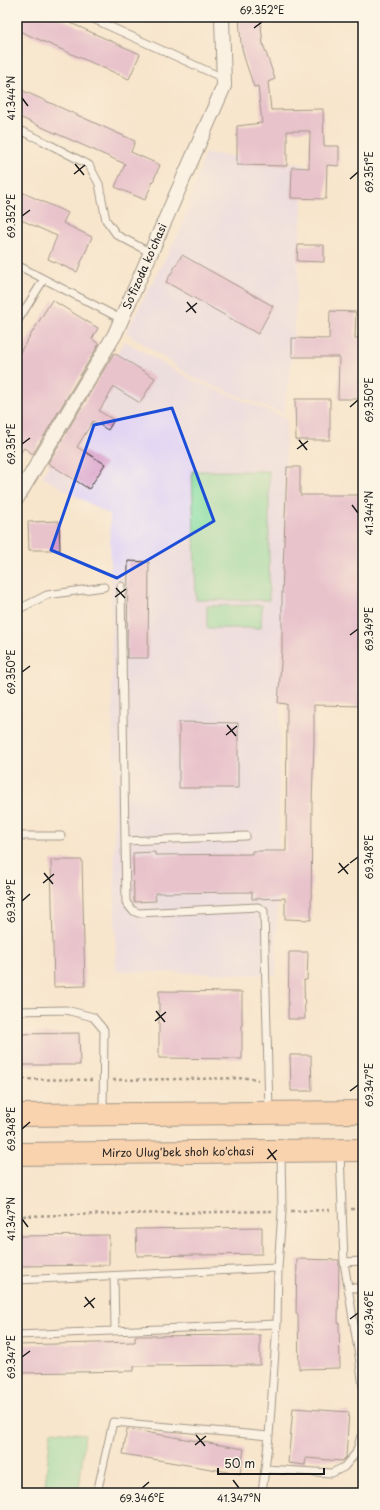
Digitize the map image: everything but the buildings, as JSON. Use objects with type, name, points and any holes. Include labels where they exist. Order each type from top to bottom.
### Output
[{"type":"main road","points":[[17,1115],[363,1112]]},
{"type":"main road","name":"Mirzo Ulug'bek shoh ko'chasi","points":[[17,1154],[363,1150]]},
{"type":"street","name":"So'fizoda ko'chasi","points":[[17,498],[111,341],[224,86],[222,17]]},
{"type":"lane","points":[[89,17],[223,78]]},
{"type":"lane","points":[[17,129],[89,165],[99,184],[106,220],[117,235],[151,253]]},
{"type":"lane","points":[[17,265],[121,319]]},
{"type":"lane","points":[[17,322],[44,278]]},
{"type":"lane","points":[[17,610],[47,595],[104,586]]},
{"type":"lane","points":[[121,586],[126,902],[132,910],[138,913],[258,907],[264,911],[269,1113]]},
{"type":"lane","points":[[17,837],[61,836]]},
{"type":"lane","points":[[125,840],[246,836]]},
{"type":"lane","points":[[17,1011],[66,1010],[93,1017],[104,1030],[103,1114]]},
{"type":"lane","points":[[340,1150],[344,1262],[361,1358],[363,1387]]},
{"type":"lane","points":[[262,1493],[269,1436],[277,1324],[278,1268],[282,1211],[281,1151]]},
{"type":"lane","points":[[344,1262],[363,1261]]},
{"type":"lane","points":[[17,1280],[278,1268]]},
{"type":"lane","points":[[114,1276],[115,1331]]},
{"type":"lane","points":[[348,1287],[363,1289]]},
{"type":"lane","points":[[17,1335],[277,1324]]},
{"type":"lane","points":[[97,1493],[113,1422],[269,1436]]},
{"type":"lane","points":[[265,1469],[332,1473],[344,1467],[356,1453],[363,1429]]},
{"type":"path","points":[[17,1079],[104,1081],[251,1078],[269,1082]]},
{"type":"path","points":[[17,1216],[363,1209]]},
{"type":"highlighted area","points":[[172,408],[214,521],[117,578],[51,550],[94,425]]},
{"type":"shaded area","points":[[205,153],[305,165],[292,357],[284,414],[193,378],[126,332],[181,229]]},
{"type":"shaded area","points":[[125,341],[192,380],[286,418],[276,975],[116,971],[110,515],[42,477]]},
{"type":"shaded area","points":[[17,706],[19,706],[18,830],[17,830]]},
{"type":"green space","points":[[192,471],[269,471],[269,600],[196,600]]},
{"type":"green space","points":[[262,605],[261,628],[207,628],[207,606]]},
{"type":"green space","points":[[51,1431],[85,1434],[79,1490],[45,1486]]}]
